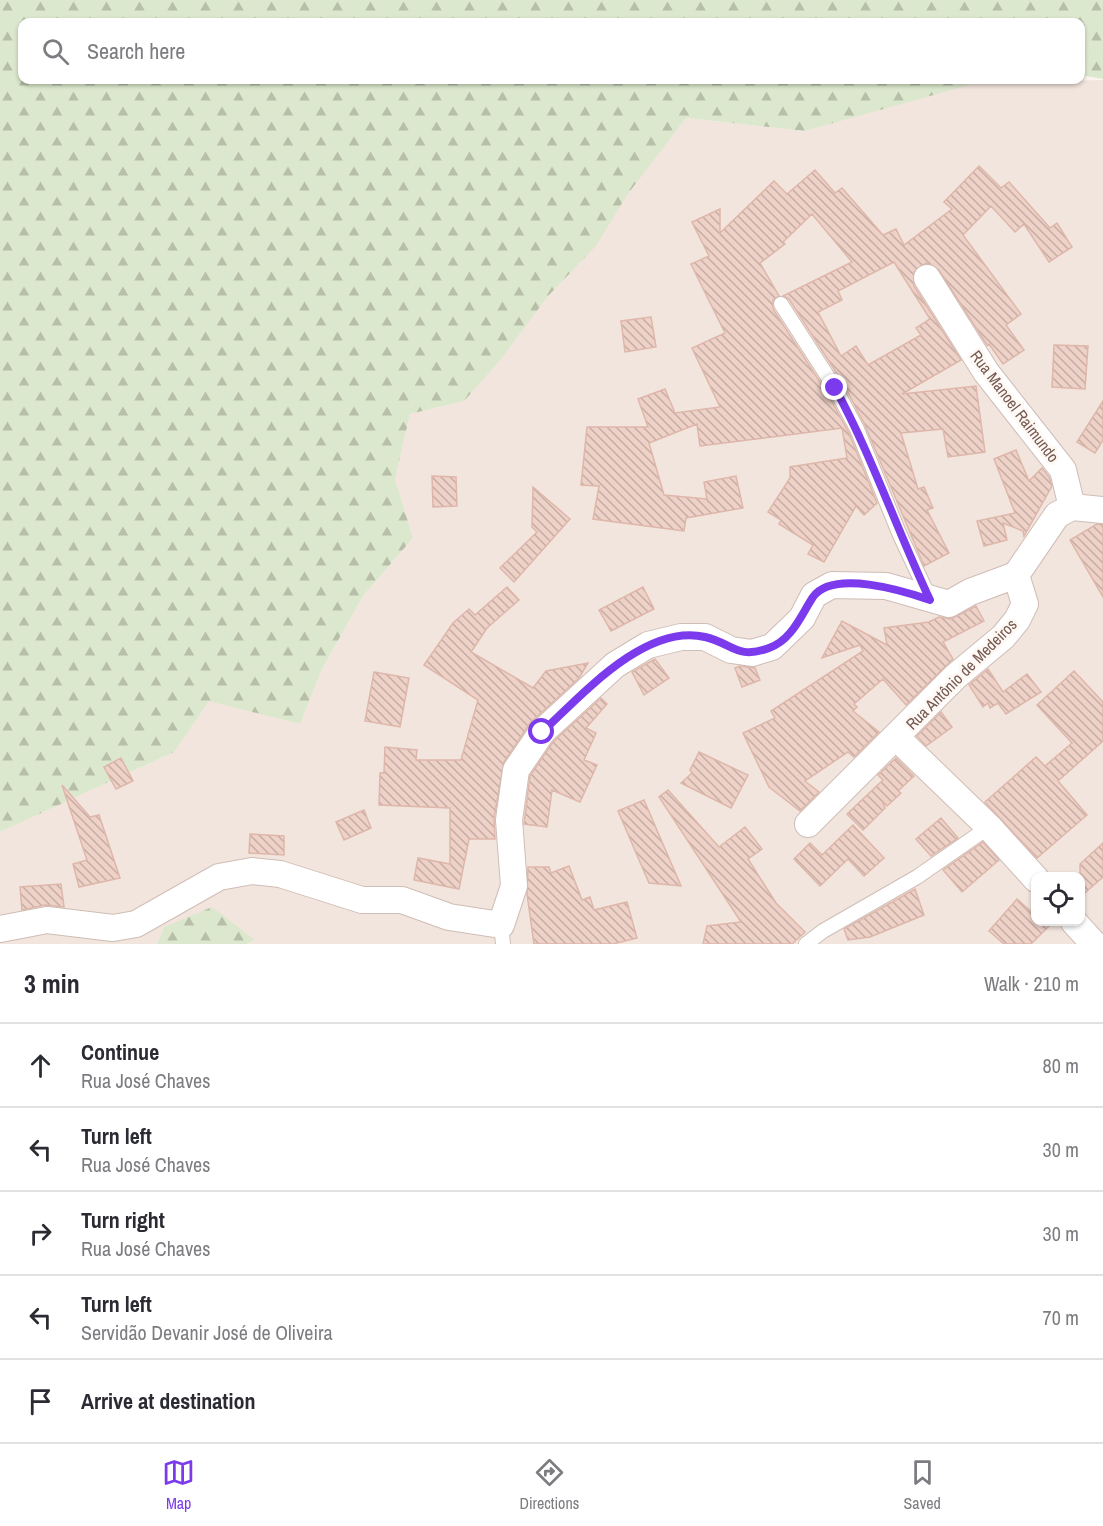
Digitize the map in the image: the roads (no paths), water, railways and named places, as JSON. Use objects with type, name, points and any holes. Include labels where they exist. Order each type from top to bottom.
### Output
[{"type":"street","name":"Rua Manoel Raimundo","points":[[927,278],[986,372],[1063,470],[1072,507]]},
{"type":"street","points":[[0,928],[47,920],[113,928],[136,924],[219,877],[252,871],[280,874],[362,900],[402,900],[502,934],[514,886],[509,820],[516,770],[542,732],[615,665],[648,645],[681,637],[705,637],[731,650],[752,653],[772,647],[802,618],[814,595],[832,585],[885,586],[949,604],[970,592],[1016,575],[1057,515],[1072,507],[1103,510]]},
{"type":"street","name":"Rua Antônio de Medeiros","points":[[808,824],[897,738],[956,676],[1003,637],[1017,620],[1025,604],[1016,575]]},
{"type":"street","name":"Rua Antônio de Medeiros","points":[[897,738],[989,827],[1031,874]]},
{"type":"street","points":[[1078,926],[1094,944]]},
{"type":"lane","points":[[781,304],[835,388],[857,429],[899,533],[930,600]]},
{"type":"lane","points":[[806,944],[823,931],[918,877],[989,827]]}]
